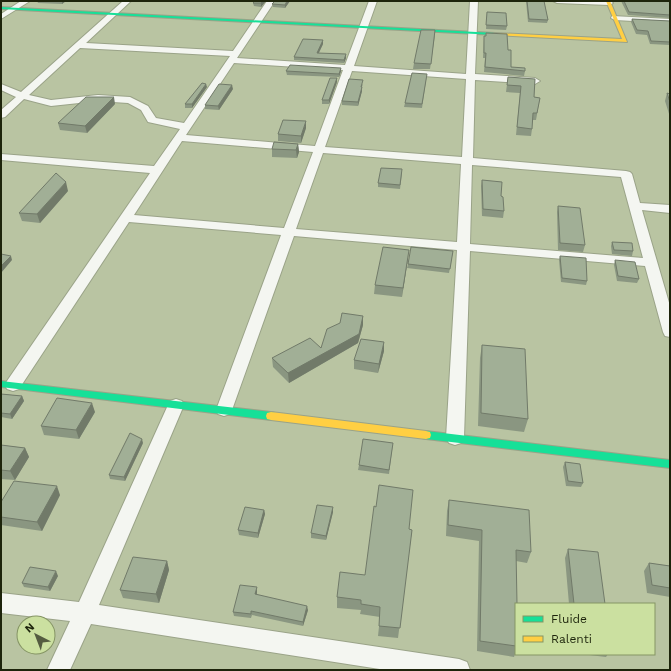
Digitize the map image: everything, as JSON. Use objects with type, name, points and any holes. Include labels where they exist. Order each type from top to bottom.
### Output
[{"type":"street","points":[[1,17],[26,1]]},
{"type":"street","points":[[1,115],[127,1]]},
{"type":"street","points":[[13,385],[271,1]]},
{"type":"street","points":[[224,410],[374,1]]},
{"type":"street","points":[[455,438],[474,1]]},
{"type":"street","points":[[1,8],[625,41],[609,2],[557,1]]},
{"type":"street","points":[[615,18],[670,21]]},
{"type":"street","points":[[78,45],[349,68],[535,81]]},
{"type":"street","points":[[1,87],[22,96],[51,103],[98,98],[130,100],[145,108],[152,120],[186,127]]},
{"type":"street","points":[[179,138],[626,174],[670,332]]},
{"type":"street","points":[[1,157],[158,170]]},
{"type":"street","points":[[635,206],[670,209]]},
{"type":"street","points":[[126,218],[651,262]]},
{"type":"street","points":[[1,384],[670,464]]},
{"type":"street","points":[[58,670],[85,613],[176,405]]},
{"type":"street","points":[[1,603],[85,613],[459,670]]},
{"type":"building","points":[[255,1],[263,1],[261,3],[253,3]]},
{"type":"building","points":[[275,1],[287,1],[285,5],[272,4]]},
{"type":"building","points":[[527,1],[544,1],[548,20],[529,19]]},
{"type":"building","points":[[624,1],[670,1],[670,15],[629,12]]},
{"type":"building","points":[[487,12],[506,13],[507,26],[486,25]]},
{"type":"building","points":[[632,19],[670,21],[670,42],[651,41],[648,31],[637,30]]},
{"type":"building","points":[[421,30],[435,30],[431,64],[414,63]]},
{"type":"building","points":[[486,33],[507,34],[508,50],[511,50],[511,67],[525,68],[525,71],[485,67],[486,53],[484,53],[484,36],[486,36]]},
{"type":"building","points":[[303,39],[323,40],[317,53],[346,54],[344,60],[294,57]]},
{"type":"building","points":[[290,65],[341,68],[339,74],[286,71]]},
{"type":"building","points":[[412,73],[427,74],[422,104],[405,103]]},
{"type":"building","points":[[508,77],[535,79],[534,97],[540,98],[537,113],[533,113],[532,129],[517,127],[521,86],[507,85]]},
{"type":"building","points":[[330,78],[337,78],[329,100],[322,100]]},
{"type":"building","points":[[349,79],[363,80],[358,102],[342,101]]},
{"type":"building","points":[[202,83],[206,84],[192,104],[185,104]]},
{"type":"building","points":[[219,84],[232,85],[218,106],[205,105]]},
{"type":"building","points":[[667,93],[670,94],[670,102]]},
{"type":"building","points":[[86,97],[114,97],[85,126],[58,123]]},
{"type":"building","points":[[283,120],[306,121],[301,136],[278,134]]},
{"type":"building","points":[[274,142],[298,144],[296,150],[272,149]]},
{"type":"building","points":[[381,168],[402,169],[400,185],[378,183]]},
{"type":"building","points":[[56,173],[66,182],[37,214],[19,213]]},
{"type":"building","points":[[482,180],[502,182],[501,196],[503,197],[504,211],[483,209]]},
{"type":"building","points":[[558,206],[580,208],[585,245],[560,243]]},
{"type":"building","points":[[612,242],[632,243],[633,251],[614,250]]},
{"type":"building","points":[[383,247],[409,250],[403,288],[375,285]]},
{"type":"building","points":[[411,247],[453,251],[450,269],[408,264]]},
{"type":"building","points":[[1,254],[11,256],[1,266]]},
{"type":"building","points":[[560,256],[586,258],[587,281],[562,278]]},
{"type":"building","points":[[615,260],[635,262],[639,279],[618,276]]},
{"type":"building","points":[[342,313],[363,316],[359,334],[288,373],[272,358],[310,338],[321,348],[327,329],[340,323]]},
{"type":"building","points":[[361,339],[384,342],[379,364],[354,360]]},
{"type":"building","points":[[482,345],[525,349],[528,419],[481,413]]},
{"type":"building","points":[[1,394],[22,396],[10,414],[1,413]]},
{"type":"building","points":[[57,398],[92,403],[76,430],[41,426]]},
{"type":"building","points":[[130,433],[142,439],[124,477],[109,475]]},
{"type":"building","points":[[363,439],[393,443],[389,470],[359,465]]},
{"type":"building","points":[[1,445],[25,448],[10,471],[1,470]]},
{"type":"building","points":[[565,462],[580,464],[583,483],[568,481]]},
{"type":"building","points":[[14,481],[57,486],[37,522],[1,517],[1,502]]},
{"type":"building","points":[[379,485],[413,490],[409,529],[412,530],[400,628],[379,626],[380,607],[361,604],[361,600],[337,597],[340,572],[365,575],[374,506],[376,507]]},
{"type":"building","points":[[449,500],[529,510],[531,552],[516,550],[517,603],[515,603],[515,646],[480,641],[482,530],[448,525]]},
{"type":"building","points":[[317,505],[333,507],[326,536],[311,533]]},
{"type":"building","points":[[245,507],[264,510],[258,533],[238,530]]},
{"type":"building","points":[[568,549],[598,552],[605,603],[574,603]]},
{"type":"building","points":[[133,557],[167,561],[156,594],[120,590]]},
{"type":"building","points":[[649,563],[670,566],[670,588],[652,585]]},
{"type":"building","points":[[30,567],[56,571],[48,587],[22,583]]},
{"type":"building","points":[[240,585],[257,587],[255,594],[307,606],[303,622],[251,611],[251,614],[233,612]]},
{"type":"traffic: fast","points":[[1,8],[495,34]]},
{"type":"traffic: fast","points":[[1,384],[271,416]]},
{"type":"traffic: fast","points":[[426,435],[670,464]]},
{"type":"traffic: slow","points":[[495,34],[625,41],[608,1]]},
{"type":"traffic: slow","points":[[271,416],[426,435]]}]
